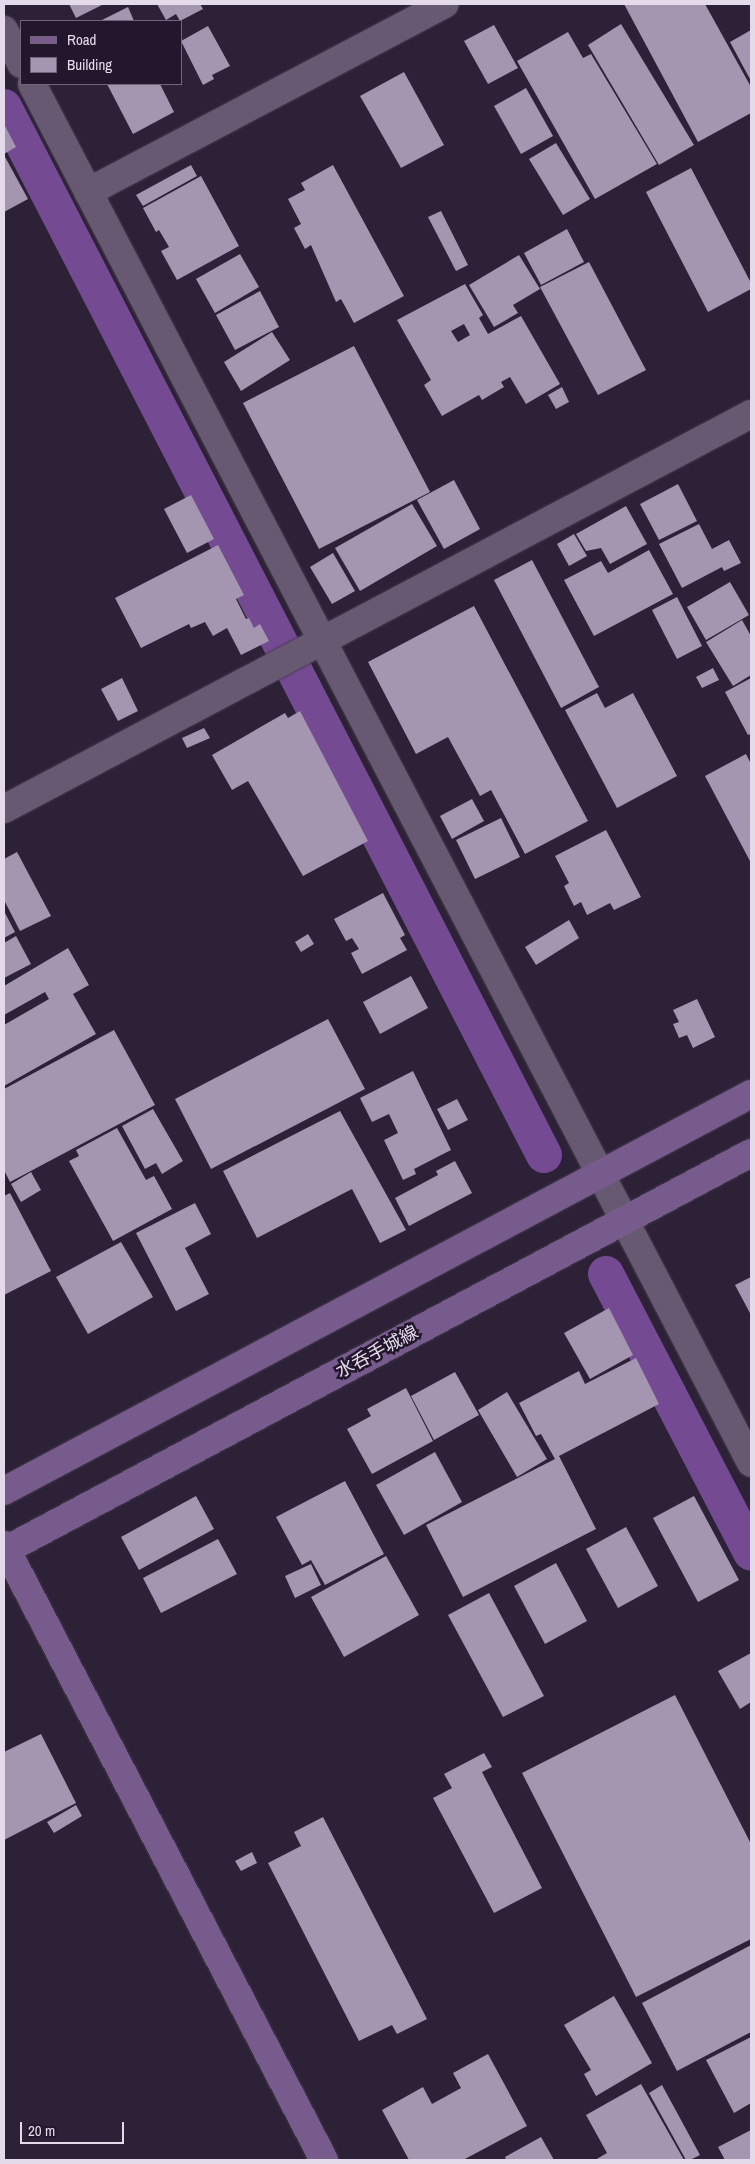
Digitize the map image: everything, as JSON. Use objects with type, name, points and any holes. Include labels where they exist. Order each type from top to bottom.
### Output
[{"type":"main road","points":[[4,1491],[751,1094]]},
{"type":"main road","name":"水呑手城線","points":[[4,1549],[751,1153]]},
{"type":"main road","points":[[4,1549],[324,2160]]},
{"type":"street","points":[[88,192],[445,4]]},
{"type":"street","points":[[4,30],[20,62]]},
{"type":"street","points":[[33,85],[626,1219],[751,1463]]},
{"type":"street","points":[[4,809],[321,639],[751,414]]},
{"type":"building","points":[[69,4],[104,4],[76,18]]},
{"type":"building","points":[[157,4],[200,4],[203,9],[182,20],[179,20],[176,14],[166,20]]},
{"type":"building","points":[[624,4],[705,4],[751,87],[751,113],[698,142]]},
{"type":"building","points":[[128,7],[134,20],[102,20]]},
{"type":"building","points":[[621,24],[694,145],[659,165],[588,45]]},
{"type":"building","points":[[494,25],[518,68],[488,84],[464,41]]},
{"type":"building","points":[[208,26],[230,66],[212,75],[214,79],[203,85],[182,40]]},
{"type":"building","points":[[751,30],[751,81],[730,42]]},
{"type":"building","points":[[568,32],[583,58],[591,54],[657,164],[595,199],[517,61]]},
{"type":"building","points":[[404,72],[444,145],[401,168],[360,96]]},
{"type":"building","points":[[108,85],[160,85],[174,112],[133,134]]},
{"type":"building","points":[[526,88],[553,136],[521,154],[494,106]]},
{"type":"building","points":[[4,124],[16,147],[4,154]]},
{"type":"building","points":[[556,143],[590,199],[563,215],[529,159]]},
{"type":"building","points":[[4,155],[28,199],[4,212]]},
{"type":"building","points":[[191,165],[197,176],[143,206],[136,195]]},
{"type":"building","points":[[333,165],[404,296],[354,323],[341,299],[336,302],[311,245],[305,249],[294,228],[301,224],[288,199],[305,190],[301,183]]},
{"type":"building","points":[[691,168],[751,283],[751,289],[708,312],[646,192]]},
{"type":"building","points":[[201,176],[239,246],[177,280],[161,251],[169,247],[159,230],[156,232],[143,208]]},
{"type":"building","points":[[441,211],[468,265],[456,271],[428,217]]},
{"type":"building","points":[[567,229],[584,262],[541,285],[524,253]]},
{"type":"building","points":[[240,254],[259,287],[215,313],[196,279]]},
{"type":"building","points":[[519,255],[540,289],[513,305],[518,313],[494,327],[469,285]]},
{"type":"building","points":[[589,262],[646,370],[598,395],[540,287]]},
{"type":"building","points":[[465,284],[483,315],[479,318],[488,334],[521,316],[560,384],[526,404],[510,377],[501,382],[504,387],[482,400],[479,395],[442,416],[424,385],[431,380],[397,320]],"holes":[[[464,324],[470,335],[458,342],[451,331]]]},
{"type":"building","points":[[260,291],[279,327],[235,350],[216,315]]},
{"type":"building","points":[[272,332],[290,360],[241,391],[224,362]]},
{"type":"building","points":[[354,346],[430,492],[319,549],[243,403]]},
{"type":"building","points":[[562,387],[569,402],[556,409],[548,395]]},
{"type":"building","points":[[454,480],[480,529],[444,549],[417,500]]},
{"type":"building","points":[[678,484],[697,521],[659,540],[640,504]]},
{"type":"building","points":[[191,495],[214,539],[187,553],[164,509]]},
{"type":"building","points":[[412,504],[437,546],[360,591],[335,548]]},
{"type":"building","points":[[626,506],[647,544],[610,564],[601,548],[586,551],[576,534]]},
{"type":"building","points":[[699,524],[712,549],[729,540],[741,563],[724,571],[722,567],[682,588],[659,544]]},
{"type":"building","points":[[574,534],[587,556],[569,566],[557,544]]},
{"type":"building","points":[[218,545],[244,595],[236,599],[246,619],[249,618],[254,628],[260,624],[269,641],[241,655],[227,628],[213,636],[205,622],[191,628],[189,624],[141,648],[115,598]]},
{"type":"building","points":[[649,550],[673,594],[594,636],[564,580],[601,561],[608,573]]},
{"type":"building","points":[[333,553],[355,591],[332,604],[310,567]]},
{"type":"building","points":[[532,560],[599,687],[561,708],[494,580]]},
{"type":"building","points":[[730,582],[749,615],[706,640],[687,607]]},
{"type":"building","points":[[677,597],[702,646],[677,659],[652,610]]},
{"type":"building","points":[[474,606],[588,821],[525,854],[491,790],[480,796],[448,737],[416,754],[368,662]]},
{"type":"building","points":[[742,620],[751,636],[751,675],[733,686],[706,642]]},
{"type":"building","points":[[713,668],[719,680],[702,688],[696,677]]},
{"type":"building","points":[[122,678],[138,711],[118,721],[101,689]]},
{"type":"building","points":[[751,678],[751,734],[748,735],[725,692]]},
{"type":"building","points":[[597,693],[605,708],[633,693],[677,776],[617,808],[565,710]]},
{"type":"building","points":[[300,711],[368,841],[303,876],[248,781],[232,790],[212,755],[285,713],[288,718]]},
{"type":"building","points":[[204,728],[210,738],[187,748],[182,738]]},
{"type":"building","points":[[746,754],[751,764],[751,863],[705,776]]},
{"type":"building","points":[[472,799],[484,821],[452,839],[440,816]]},
{"type":"building","points":[[501,818],[520,857],[475,879],[456,840]]},
{"type":"building","points":[[606,830],[641,897],[614,910],[610,903],[587,915],[581,902],[574,906],[564,886],[569,883],[555,856]]},
{"type":"building","points":[[17,852],[51,916],[20,931],[4,900],[4,859]]},
{"type":"building","points":[[383,893],[405,935],[400,938],[407,950],[362,974],[351,953],[359,949],[352,938],[346,941],[334,919]]},
{"type":"building","points":[[4,911],[15,932],[4,938]]},
{"type":"building","points":[[569,920],[579,938],[536,965],[525,947]]},
{"type":"building","points":[[308,934],[314,944],[301,952],[295,942]]},
{"type":"building","points":[[16,936],[31,964],[4,978],[4,943]]},
{"type":"building","points":[[68,948],[89,985],[73,994],[96,1034],[4,1086],[4,1025],[49,999],[45,992],[4,1015],[4,986]]},
{"type":"building","points":[[411,976],[428,1008],[380,1034],[363,1002]]},
{"type":"building","points":[[697,999],[715,1037],[693,1048],[687,1035],[679,1038],[673,1024],[679,1022],[673,1010]]},
{"type":"building","points":[[328,1019],[365,1089],[211,1169],[175,1099]]},
{"type":"building","points":[[114,1030],[155,1105],[10,1182],[4,1170],[4,1089]]},
{"type":"building","points":[[413,1071],[451,1150],[414,1169],[416,1174],[403,1180],[384,1140],[398,1133],[389,1114],[372,1122],[360,1098]]},
{"type":"building","points":[[457,1099],[468,1120],[448,1130],[437,1109]]},
{"type":"building","points":[[153,1109],[183,1161],[162,1174],[156,1163],[145,1169],[122,1126]]},
{"type":"building","points":[[340,1111],[406,1230],[380,1243],[352,1189],[257,1238],[223,1171]]},
{"type":"building","points":[[117,1128],[146,1180],[154,1176],[172,1209],[113,1241],[69,1161],[79,1156],[76,1150]]},
{"type":"building","points":[[455,1161],[472,1193],[409,1226],[395,1198],[438,1175],[436,1171]]},
{"type":"building","points":[[31,1172],[41,1190],[21,1202],[11,1184]]},
{"type":"building","points":[[10,1193],[51,1271],[4,1295],[4,1196]]},
{"type":"building","points":[[195,1203],[211,1234],[185,1248],[209,1294],[176,1311],[136,1233]]},
{"type":"building","points":[[121,1242],[153,1297],[88,1334],[56,1277]]},
{"type":"building","points":[[751,1277],[751,1315],[735,1285]]},
{"type":"building","points":[[609,1308],[633,1355],[590,1379],[564,1333]]},
{"type":"building","points":[[636,1358],[659,1404],[559,1456],[596,1529],[463,1597],[426,1525],[555,1459],[541,1434],[536,1436],[519,1403],[579,1371],[585,1384]]},
{"type":"building","points":[[455,1372],[479,1415],[434,1440],[411,1396]]},
{"type":"building","points":[[406,1388],[433,1441],[372,1474],[347,1429],[371,1416],[367,1409]]},
{"type":"building","points":[[507,1392],[547,1459],[517,1477],[478,1410]]},
{"type":"building","points":[[435,1452],[462,1502],[404,1535],[376,1485]]},
{"type":"building","points":[[345,1481],[384,1554],[325,1585],[311,1560],[302,1565],[276,1517]]},
{"type":"building","points":[[196,1496],[214,1529],[139,1570],[121,1537]]},
{"type":"building","points":[[694,1496],[739,1580],[698,1602],[653,1518]]},
{"type":"building","points":[[626,1527],[658,1586],[618,1608],[586,1549]]},
{"type":"building","points":[[218,1539],[237,1574],[161,1613],[143,1578]]},
{"type":"building","points":[[386,1556],[419,1615],[344,1657],[311,1597]]},
{"type":"building","points":[[556,1563],[587,1621],[545,1644],[514,1586]]},
{"type":"building","points":[[311,1564],[321,1585],[295,1598],[285,1576]]},
{"type":"building","points":[[489,1593],[544,1696],[503,1717],[448,1615]]},
{"type":"building","points":[[751,1653],[751,1702],[740,1709],[718,1671]]},
{"type":"building","points":[[675,1695],[751,1844],[751,1939],[636,1997],[522,1773]]},
{"type":"building","points":[[41,1734],[76,1803],[4,1840],[4,1752]]},
{"type":"building","points":[[484,1753],[492,1767],[482,1772],[542,1888],[494,1913],[433,1798],[452,1788],[444,1774]]},
{"type":"building","points":[[76,1805],[82,1816],[54,1833],[47,1822]]},
{"type":"building","points":[[323,1817],[427,2019],[397,2034],[392,2025],[359,2041],[268,1863],[301,1846],[294,1832]]},
{"type":"building","points":[[252,1852],[257,1863],[241,1871],[235,1861]]},
{"type":"building","points":[[751,1945],[751,2032],[677,2071],[642,2003]]},
{"type":"building","points":[[614,1996],[652,2063],[596,2096],[584,2074],[591,2070],[564,2025]]},
{"type":"building","points":[[751,2037],[751,2103],[734,2113],[706,2060]]},
{"type":"building","points":[[488,2054],[527,2126],[463,2160],[409,2160],[382,2110],[423,2087],[432,2104],[461,2088],[453,2073]]},
{"type":"building","points":[[641,2084],[684,2160],[595,2160],[607,2153],[586,2115]]},
{"type":"building","points":[[662,2085],[700,2155],[690,2160],[686,2160],[649,2093]]},
{"type":"building","points":[[751,2130],[751,2160],[725,2160],[718,2147]]},
{"type":"building","points":[[541,2137],[554,2160],[506,2160],[505,2157]]},
{"type":"waterway","points":[[4,107],[544,1155]]},
{"type":"waterway","points":[[606,1274],[751,1553]]}]
